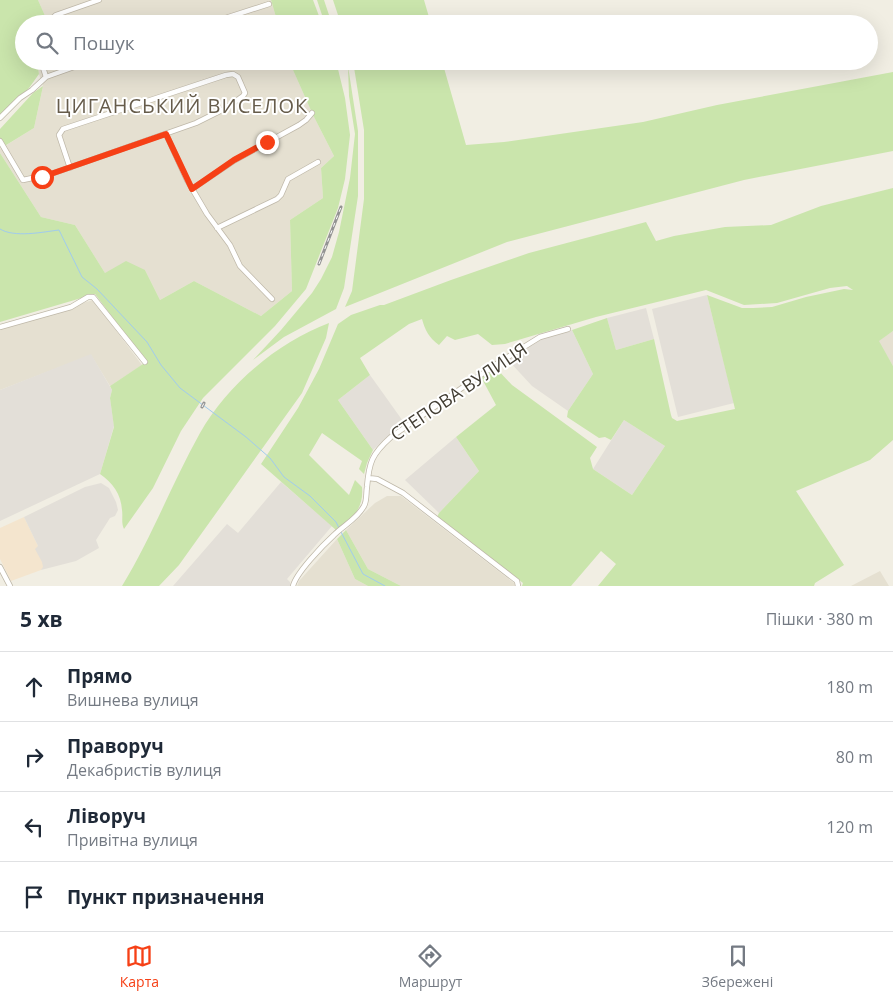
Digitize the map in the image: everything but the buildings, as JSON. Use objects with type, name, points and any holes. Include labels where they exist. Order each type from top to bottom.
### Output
[{"type":"street","points":[[56,15],[99,0]]},
{"type":"street","points":[[235,15],[269,4]]},
{"type":"street","points":[[44,70],[46,76]]},
{"type":"street","points":[[0,118],[46,76],[64,70]]},
{"type":"street","points":[[0,141],[23,180],[70,168],[202,121],[238,101],[245,93],[238,77],[230,74],[63,129],[59,135],[70,168]]},
{"type":"street","points":[[192,189],[234,160],[299,125],[308,119],[312,113]]},
{"type":"street","points":[[166,134],[192,189],[217,228],[244,270],[272,299]]},
{"type":"street","points":[[217,228],[277,199],[288,179],[318,162]]},
{"type":"street","points":[[0,327],[68,308],[93,297],[145,362]]},
{"type":"street","name":"СТЕПОВА ВУЛИЦЯ","points":[[293,586],[296,577],[323,546],[352,522],[365,505],[369,464],[379,447],[498,363],[540,338],[568,328]]},
{"type":"street","points":[[368,478],[377,478],[403,493],[517,581],[518,586]]},
{"type":"street","points":[[0,567],[10,586]]},
{"type":"shaded area","points":[[38,0],[271,0],[275,15],[45,15]]},
{"type":"shaded area","points":[[38,70],[293,70],[334,156],[321,168],[323,198],[290,220],[292,291],[261,316],[194,281],[160,300],[145,270],[105,273],[75,225],[41,217],[0,153],[0,149],[34,128],[43,86]]},
{"type":"shaded area","points":[[707,295],[734,403],[678,417],[652,309]]},
{"type":"shaded area","points":[[93,300],[142,365],[110,386],[91,355],[0,390],[0,328]]},
{"type":"shaded area","points":[[646,308],[654,339],[616,350],[607,318]]},
{"type":"shaded area","points":[[572,330],[593,374],[568,411],[532,386],[508,360],[540,339]]},
{"type":"shaded area","points":[[893,331],[893,366],[878,341]]},
{"type":"shaded area","points":[[91,354],[112,390],[110,398],[114,426],[100,474],[0,521],[0,390]]},
{"type":"shaded area","points":[[370,375],[405,424],[389,435],[373,450],[338,400]]},
{"type":"shaded area","points":[[624,420],[665,446],[632,495],[593,469]]},
{"type":"shaded area","points":[[456,437],[479,471],[439,513],[405,480]]},
{"type":"shaded area","points":[[281,482],[332,526],[287,579],[290,582],[290,586],[173,586],[227,524],[238,533]]},
{"type":"shaded area","points":[[101,483],[109,488],[118,510],[115,516],[110,518],[96,540],[99,548],[76,561],[41,570],[43,567],[42,562],[35,549],[38,546],[24,517],[85,487]]},
{"type":"shaded area","points":[[387,496],[401,496],[514,583],[515,586],[401,586],[368,569],[346,530],[375,503]]},
{"type":"shaded area","points":[[24,517],[38,546],[44,567],[41,570],[11,581],[0,559],[0,528]]},
{"type":"shaded area","points":[[337,539],[355,579],[368,586],[297,586],[299,581]]},
{"type":"shaded area","points":[[880,571],[889,586],[851,586]]},
{"type":"green space","points":[[0,0],[38,0],[45,15],[15,15],[15,70],[38,70],[39,74],[29,88],[0,119]]},
{"type":"green space","points":[[271,0],[313,0],[319,15],[275,15]]},
{"type":"green space","points":[[317,0],[324,0],[329,15],[322,15]]},
{"type":"green space","points":[[333,0],[424,0],[428,15],[338,15]]},
{"type":"green space","points":[[293,70],[338,70],[345,98],[350,135],[345,179],[338,208],[306,289],[275,326],[203,398],[181,431],[153,488],[124,529],[118,494],[109,481],[100,474],[114,427],[110,398],[112,390],[110,386],[146,362],[95,294],[0,322],[0,153],[41,217],[75,225],[105,273],[126,261],[145,270],[160,300],[194,281],[261,316],[292,291],[290,220],[323,198],[321,168],[334,156]]},
{"type":"green space","points":[[348,70],[358,131],[358,196],[344,288],[336,309],[284,337],[253,360],[312,293],[332,257],[350,178],[355,134],[349,96]]},
{"type":"green space","points":[[354,70],[445,70],[466,145],[504,142],[643,122],[717,105],[893,72],[893,151],[744,180],[507,242],[345,307],[352,291],[364,199],[364,130]]},
{"type":"green space","points":[[43,86],[34,128],[3,147],[0,142],[0,129],[33,93]]},
{"type":"green space","points":[[893,188],[893,331],[879,341],[893,366],[893,440],[870,460],[796,491],[844,565],[815,583],[814,586],[598,586],[616,564],[601,551],[571,586],[522,586],[523,583],[437,517],[479,471],[456,437],[496,405],[481,377],[492,368],[496,368],[512,385],[597,447],[590,458],[593,469],[632,495],[665,446],[624,420],[611,440],[605,437],[599,438],[567,417],[568,411],[593,374],[572,330],[607,318],[616,350],[654,339],[671,415],[677,421],[735,409],[707,295],[742,308],[772,307],[844,289],[853,290],[847,286],[830,288],[777,303],[744,305],[706,290],[596,317],[505,344],[492,345],[478,334],[455,340],[447,336],[439,345],[428,333],[422,319],[409,324],[360,358],[370,375],[338,400],[373,450],[364,474],[359,469],[362,461],[322,433],[309,455],[349,495],[355,480],[362,487],[359,507],[348,522],[336,530],[261,464],[298,408],[319,369],[338,324],[351,315],[529,253],[646,222],[656,241],[725,227],[771,225],[821,206]]},
{"type":"green space","points":[[329,323],[326,338],[302,393],[179,565],[159,586],[122,586],[200,433],[224,398],[239,382],[273,353],[291,341]]},
{"type":"green space","points":[[346,530],[368,569],[401,586],[368,586],[355,579],[337,539]]},
{"type":"waterway","points":[[0,229],[6,232],[21,234],[59,230],[82,277],[97,289],[147,342],[161,365],[180,388],[246,437],[270,458],[284,477],[310,496],[336,522],[339,528]]},
{"type":"waterway","points":[[341,532],[363,574],[385,586]]},
{"type":"railway","points":[[319,264],[341,207]]},
{"type":"railway","points":[[202,407],[204,403]]},
{"type":"district","name":"ЦИГАНСЬКИЙ ВИСЕЛОК","points":[[182,106]]},
{"type":"route","points":[[42,177],[166,134],[192,189],[234,160],[267,142]]}]
